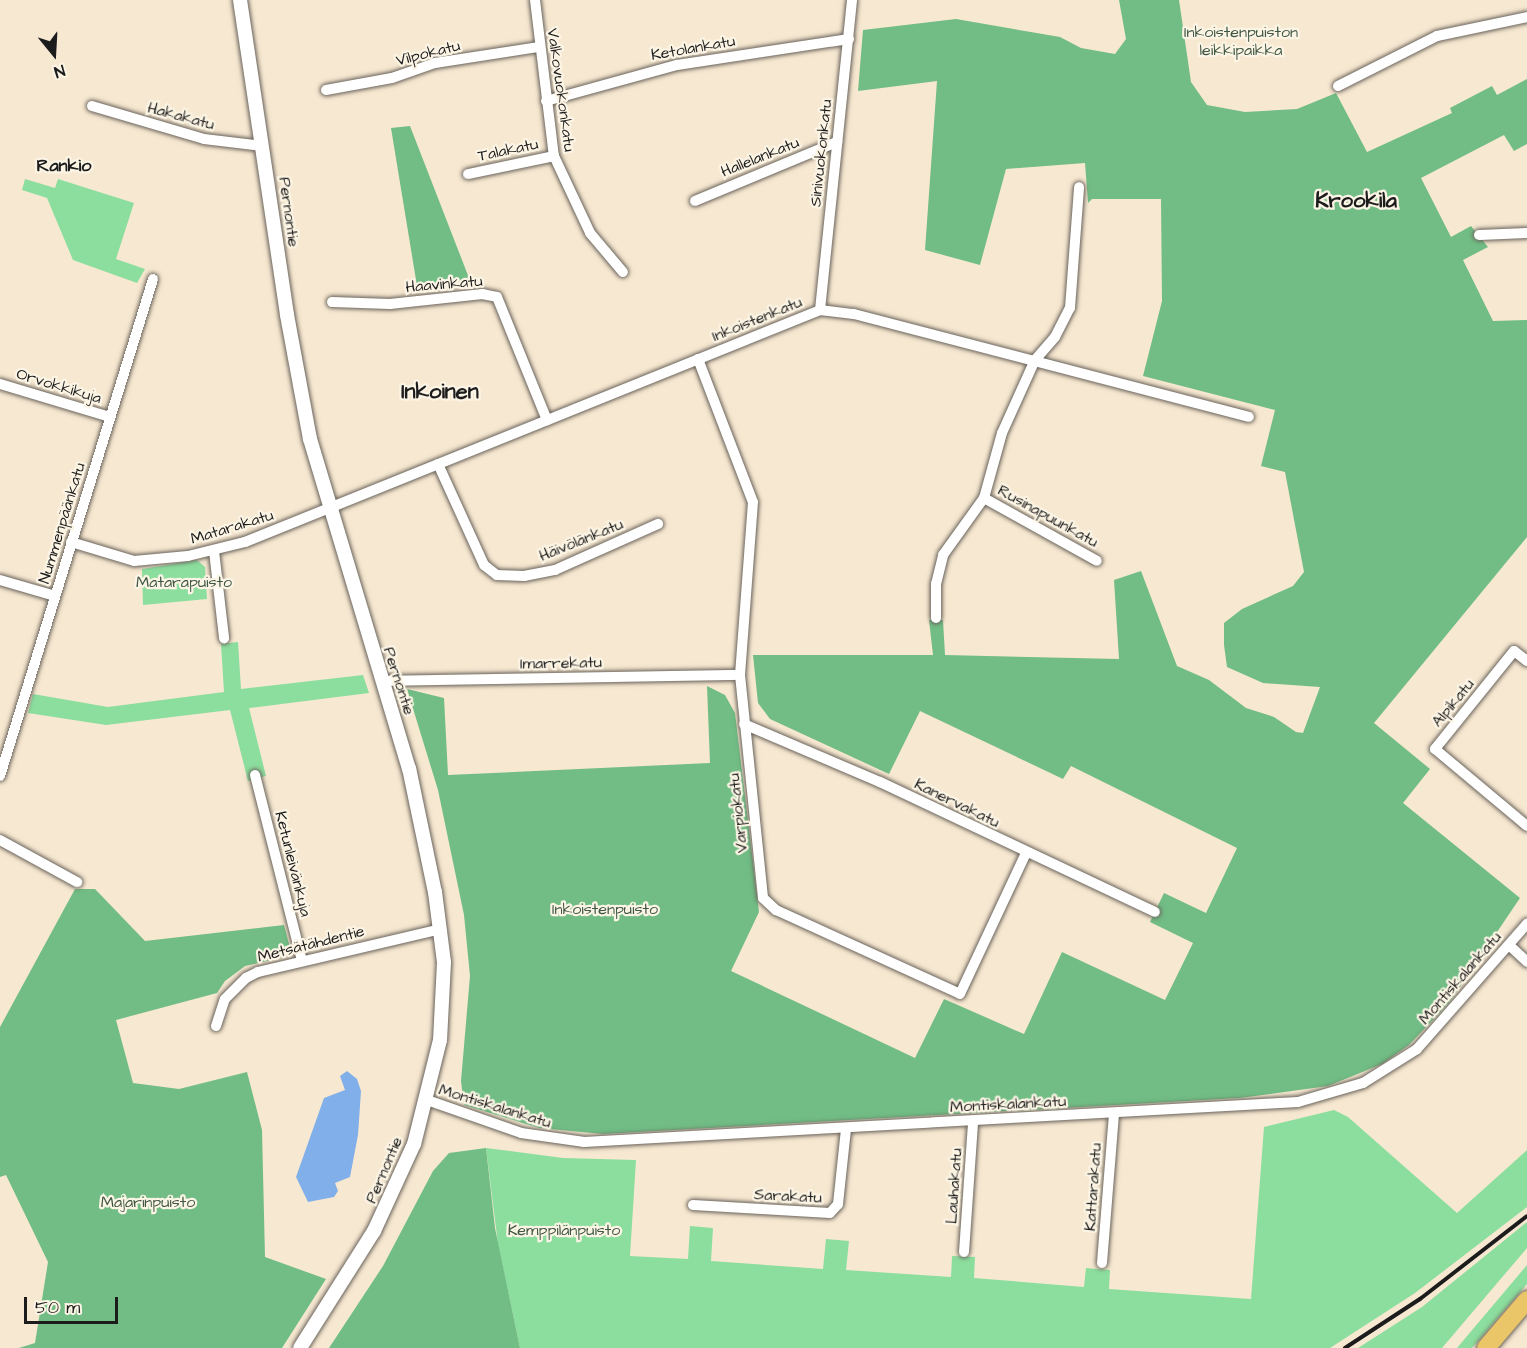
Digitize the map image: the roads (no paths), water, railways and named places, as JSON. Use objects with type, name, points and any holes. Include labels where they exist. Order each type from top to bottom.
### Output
[{"type":"main road","points":[[1486,1348],[1527,1300]]},
{"type":"street","name":"Pernontie","points":[[240,0],[287,315],[310,439],[329,509],[383,681],[418,807],[441,929],[444,1006],[427,1100],[389,1203],[344,1283],[300,1348]]},
{"type":"street","name":"Valkovuokonkatu","points":[[535,0],[538,47],[554,156],[590,233],[623,272]]},
{"type":"street","name":"Sinivuokonkatu","points":[[820,310],[852,0]]},
{"type":"street","points":[[1338,86],[1437,36],[1527,17]]},
{"type":"street","name":"Ketolankatu","points":[[546,101],[677,65],[849,39]]},
{"type":"street","name":"Vilpokatu","points":[[326,90],[392,78],[435,63],[538,47]]},
{"type":"street","name":"Hakakatu","points":[[92,106],[204,139],[263,146]]},
{"type":"street","name":"Hallelankatu","points":[[695,201],[837,142]]},
{"type":"street","name":"Talakatu","points":[[468,174],[554,156]]},
{"type":"street","points":[[936,618],[936,584],[943,555],[984,498],[1002,433],[1035,360],[1055,337],[1070,308],[1078,187]]},
{"type":"street","points":[[1479,235],[1527,233]]},
{"type":"street","name":"Nummenpäänkatu","points":[[0,776],[153,279]]},
{"type":"street","name":"Haavinkatu","points":[[332,302],[390,304],[482,294],[497,297],[546,420]]},
{"type":"street","name":"Inkoistenkatu","points":[[329,509],[820,310],[854,314],[1249,417]]},
{"type":"street","name":"Varpiokatu","points":[[698,359],[753,502],[740,675],[763,898],[776,910],[960,994],[1026,853]]},
{"type":"street","name":"Orvokkikuja","points":[[0,384],[110,417]]},
{"type":"street","name":"Häivölänkatu","points":[[438,464],[484,565],[497,575],[524,576],[555,570],[658,524]]},
{"type":"street","name":"Rusinapuunkatu","points":[[984,498],[1097,561]]},
{"type":"street","name":"Matarakatu","points":[[71,542],[134,561],[214,551],[329,509]]},
{"type":"street","points":[[214,551],[224,638]]},
{"type":"street","points":[[0,580],[55,596]]},
{"type":"street","name":"Alpikatu","points":[[1527,661],[1514,651],[1435,749],[1527,826]]},
{"type":"street","name":"Imarrekatu","points":[[383,681],[740,675]]},
{"type":"street","name":"Kanervakatu","points":[[744,724],[880,782],[1155,912]]},
{"type":"street","name":"Ketunleivänkuja","points":[[255,775],[302,961]]},
{"type":"street","points":[[0,840],[77,882]]},
{"type":"street","name":"Montiskalankatu","points":[[427,1100],[522,1133],[584,1142],[1298,1102],[1363,1083],[1417,1049],[1527,924]]},
{"type":"street","name":"Metsätähdentie","points":[[216,1026],[225,999],[246,978],[302,961],[441,929]]},
{"type":"street","points":[[1509,945],[1527,962]]},
{"type":"street","name":"Kattarakatu","points":[[1102,1263],[1114,1113]]},
{"type":"street","name":"Lauhakatu","points":[[964,1251],[973,1122]]},
{"type":"street","name":"Sarakatu","points":[[693,1205],[830,1213],[838,1204],[846,1129]]},
{"type":"water","points":[[347,1071],[357,1079],[361,1091],[358,1135],[350,1177],[335,1183],[338,1191],[334,1197],[308,1202],[296,1177],[324,1098],[345,1090],[340,1076]]},
{"type":"railway","points":[[1345,1348],[1420,1299],[1527,1216]]},
{"type":"district","name":"Rankio","points":[[64,166]]},
{"type":"district","name":"Krookila","points":[[1356,201]]},
{"type":"district","name":"Inkoinen","points":[[440,392]]},
{"type":"park label","name":"Inkoistenpuiston leikkipaikka","points":[[1241,41]]},
{"type":"park label","name":"Matarapuisto","points":[[184,582]]},
{"type":"park label","name":"Inkoistenpuisto","points":[[605,909]]},
{"type":"park label","name":"Majarinpuisto","points":[[148,1202]]},
{"type":"park label","name":"Kemppilänpuisto","points":[[564,1230]]}]
